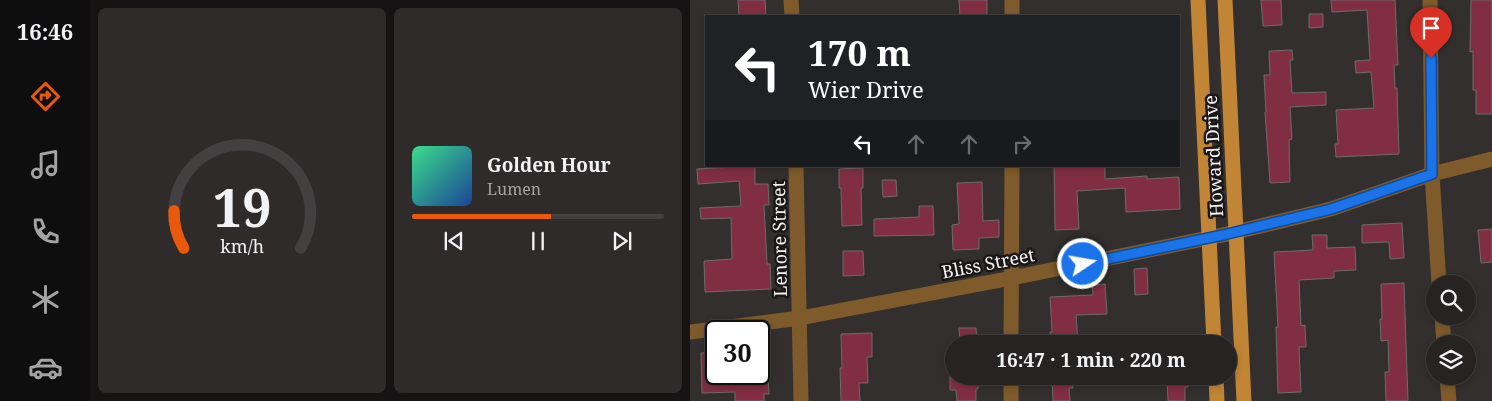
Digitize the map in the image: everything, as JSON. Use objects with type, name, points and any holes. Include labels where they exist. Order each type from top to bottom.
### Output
[{"type":"main road","name":"Howard Drive","points":[[1198,0],[1214,335]]},
{"type":"main road","name":"Howard Drive","points":[[1225,0],[1244,401]]},
{"type":"main road","points":[[1201,65],[1228,65]]},
{"type":"main road","points":[[1216,385],[1217,401]]},
{"type":"street","points":[[791,0],[792,15]]},
{"type":"street","points":[[1012,0],[1012,15]]},
{"type":"street","points":[[1430,0],[1432,174],[1438,275]]},
{"type":"street","name":"Bliss Street","points":[[690,332],[800,318],[1209,238],[1331,209],[1432,174],[1492,159]]},
{"type":"street","name":"Lenore Street","points":[[796,167],[801,401]]},
{"type":"street","points":[[1011,335],[1012,167]]},
{"type":"street","points":[[1011,385],[1011,401]]},
{"type":"street","points":[[1448,385],[1449,401]]},
{"type":"building","points":[[738,0],[765,0],[766,15],[739,15]]},
{"type":"building","points":[[959,0],[987,0],[987,15],[960,15]]},
{"type":"building","points":[[1261,0],[1281,0],[1282,25],[1263,26]]},
{"type":"building","points":[[1331,0],[1395,0],[1398,65],[1394,65],[1395,88],[1397,88],[1399,154],[1336,157],[1335,144],[1338,144],[1336,110],[1374,108],[1371,72],[1356,73],[1355,61],[1370,60],[1367,10],[1332,12]]},
{"type":"building","points":[[1471,0],[1492,0],[1492,114],[1476,114],[1476,90],[1473,90],[1473,51],[1470,52]]},
{"type":"building","points":[[1309,14],[1323,14],[1323,27],[1309,28]]},
{"type":"building","points":[[1292,50],[1293,60],[1290,60],[1292,93],[1326,92],[1326,105],[1290,107],[1292,139],[1289,140],[1290,182],[1270,183],[1264,75],[1270,75],[1269,51]]},
{"type":"building","points":[[755,167],[755,184],[768,184],[769,205],[764,205],[767,264],[770,264],[771,289],[705,292],[704,261],[732,259],[731,218],[701,219],[700,208],[741,206],[739,181],[698,184],[697,169]]},
{"type":"building","points":[[1054,167],[1105,167],[1105,179],[1147,176],[1147,179],[1179,177],[1180,209],[1126,212],[1125,188],[1077,191],[1079,229],[1055,230]]},
{"type":"building","points":[[863,168],[863,188],[861,188],[862,225],[842,226],[839,169]]},
{"type":"building","points":[[882,180],[896,180],[897,196],[883,197]]},
{"type":"building","points":[[982,182],[983,221],[999,220],[999,237],[979,238],[979,249],[953,250],[952,225],[959,224],[957,183]]},
{"type":"building","points":[[919,206],[933,206],[934,235],[874,236],[874,219],[919,217]]},
{"type":"building","points":[[1402,223],[1404,258],[1390,259],[1389,242],[1362,243],[1362,225]]},
{"type":"building","points":[[1492,229],[1492,262],[1481,263],[1478,230]]},
{"type":"building","points":[[1312,235],[1327,235],[1327,248],[1355,247],[1356,270],[1334,271],[1334,278],[1299,280],[1301,326],[1305,325],[1306,347],[1299,347],[1301,392],[1278,393],[1276,327],[1278,327],[1274,252],[1313,250]]},
{"type":"building","points":[[843,251],[863,251],[864,275],[843,276]]},
{"type":"building","points":[[1147,268],[1148,294],[1135,295],[1134,269]]},
{"type":"building","points":[[1404,283],[1408,401],[1386,401],[1385,372],[1389,372],[1388,340],[1381,341],[1381,284]]},
{"type":"building","points":[[1105,284],[1107,314],[1076,315],[1077,335],[1050,335],[1050,332],[1052,332],[1050,297],[1093,295],[1092,285]]},
{"type":"building","points":[[959,328],[976,328],[976,335],[959,335]]},
{"type":"building","points":[[872,333],[872,357],[867,357],[868,383],[859,383],[860,401],[841,401],[841,334]]},
{"type":"building","points":[[701,353],[705,353],[705,385],[769,385],[769,394],[764,394],[764,401],[735,401],[735,392],[702,393]]},
{"type":"building","points":[[950,385],[978,385],[976,401],[957,401],[956,390],[950,390]]},
{"type":"building","points":[[1052,385],[1073,385],[1073,388],[1069,388],[1070,401],[1053,401]]},
{"type":"building","points":[[1167,385],[1188,385],[1188,387],[1185,387],[1185,401],[1168,401]]},
{"type":"route","points":[[1083,264],[1223,235],[1331,209],[1432,174],[1431,58]]}]
